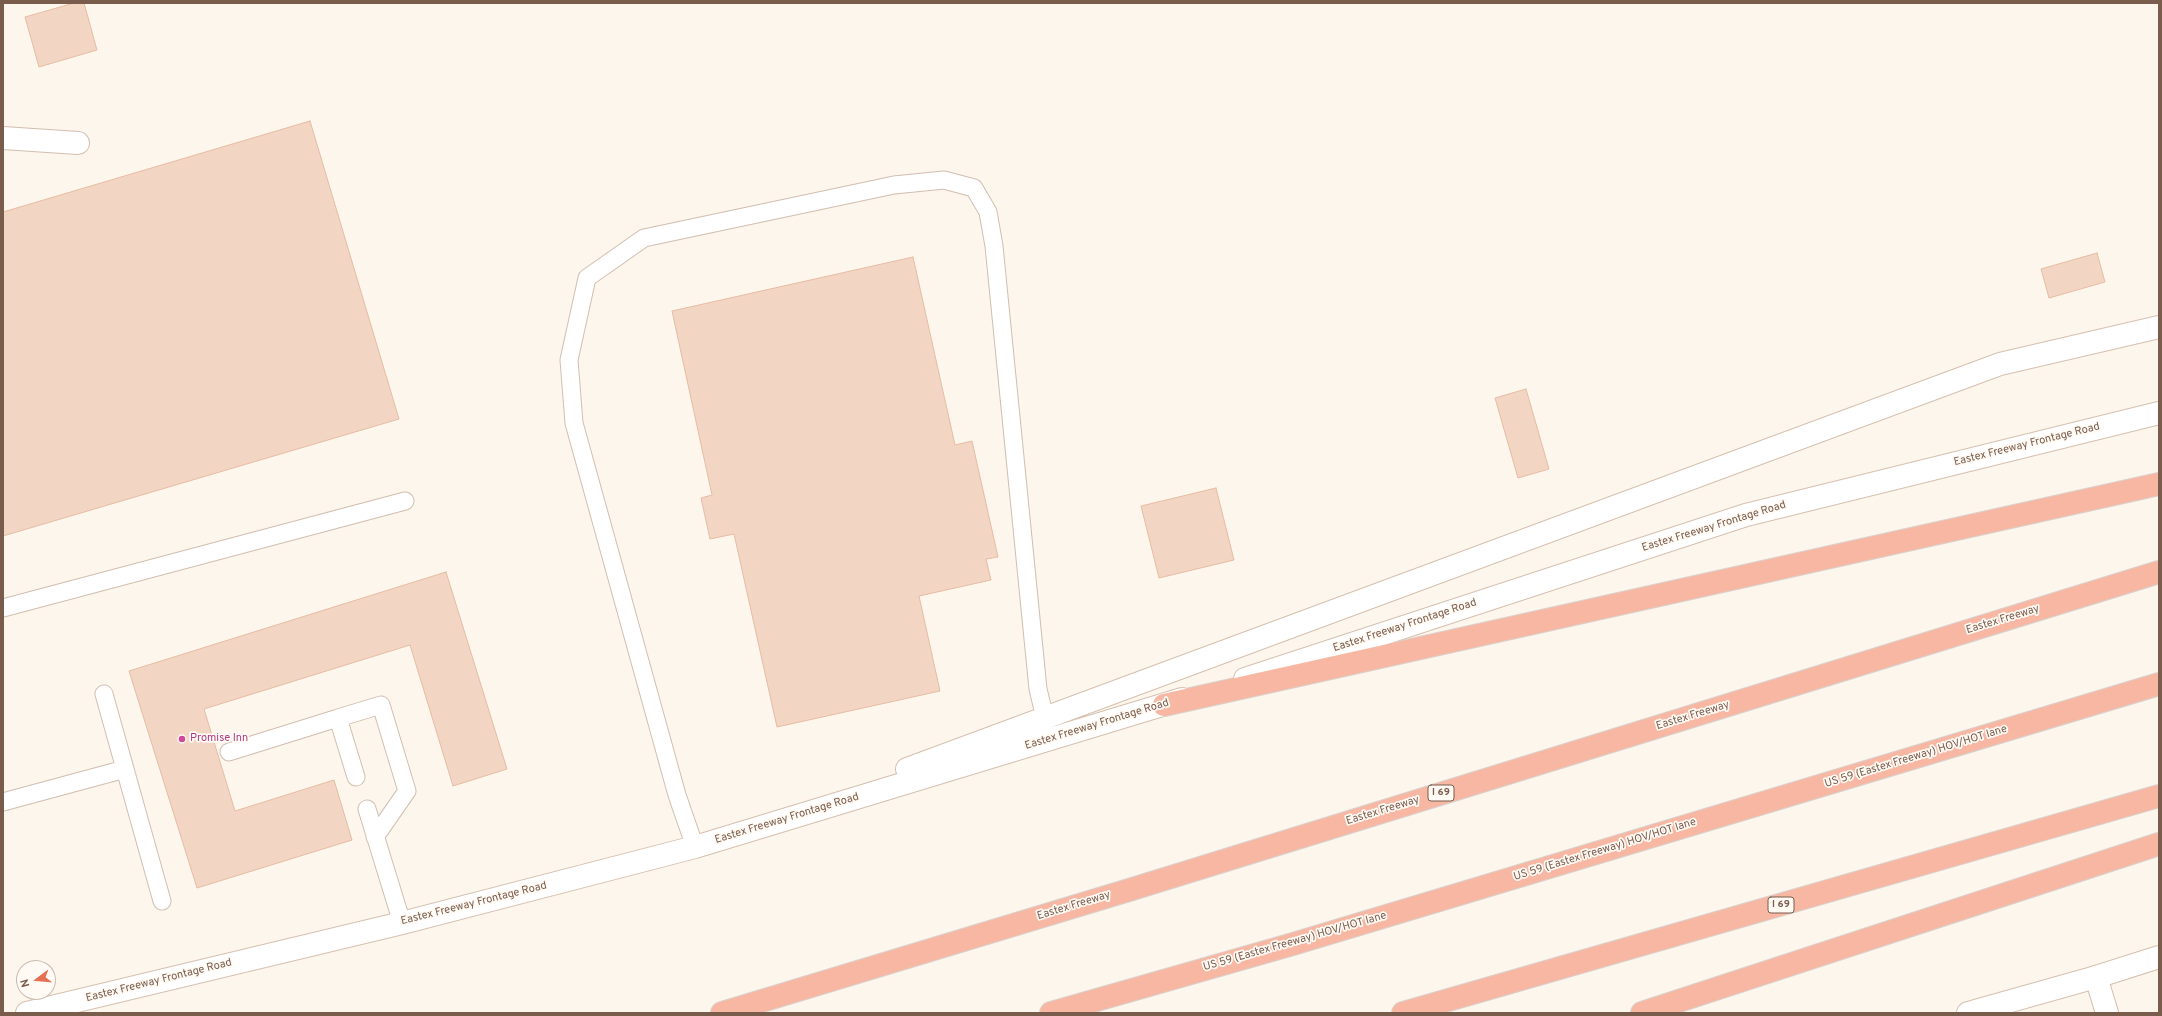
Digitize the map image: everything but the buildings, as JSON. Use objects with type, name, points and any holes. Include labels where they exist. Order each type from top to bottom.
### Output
[{"type":"highway","points":[[1164,705],[2159,484]]},
{"type":"highway","name":"Eastex Freeway","points":[[722,1013],[1137,887],[2159,572]]},
{"type":"highway","name":"US 59 (Eastex Freeway) HOV/HOT lane","points":[[1051,1013],[1308,939],[2159,684]]},
{"type":"highway","name":"I 69","points":[[1403,1013],[2159,796]]},
{"type":"highway","points":[[1642,1013],[2159,844]]},
{"type":"main road","points":[[3,138],[78,143]]},
{"type":"main road","points":[[695,847],[2000,364],[2159,327]]},
{"type":"main road","name":"Eastex Freeway Frontage Road","points":[[27,1013],[402,923],[695,847],[1164,705],[1746,515],[2159,413]]},
{"type":"main road","points":[[1968,1013],[2096,977],[2159,957]]},
{"type":"main road","points":[[2096,977],[2107,1013]]},
{"type":"lane","points":[[695,847],[678,795],[574,423],[569,360],[587,278],[644,238],[894,185],[944,180],[974,188],[988,212],[994,246],[1038,689],[1045,718]]},
{"type":"lane","points":[[3,608],[405,501]]},
{"type":"lane","points":[[104,694],[162,901]]},
{"type":"lane","points":[[229,752],[381,706],[407,791],[375,837]]},
{"type":"lane","points":[[338,718],[356,777]]},
{"type":"lane","points":[[3,802],[125,769]]},
{"type":"lane","points":[[367,809],[402,923]]},
{"type":"place","name":"Promise Inn","points":[[182,739]]}]
